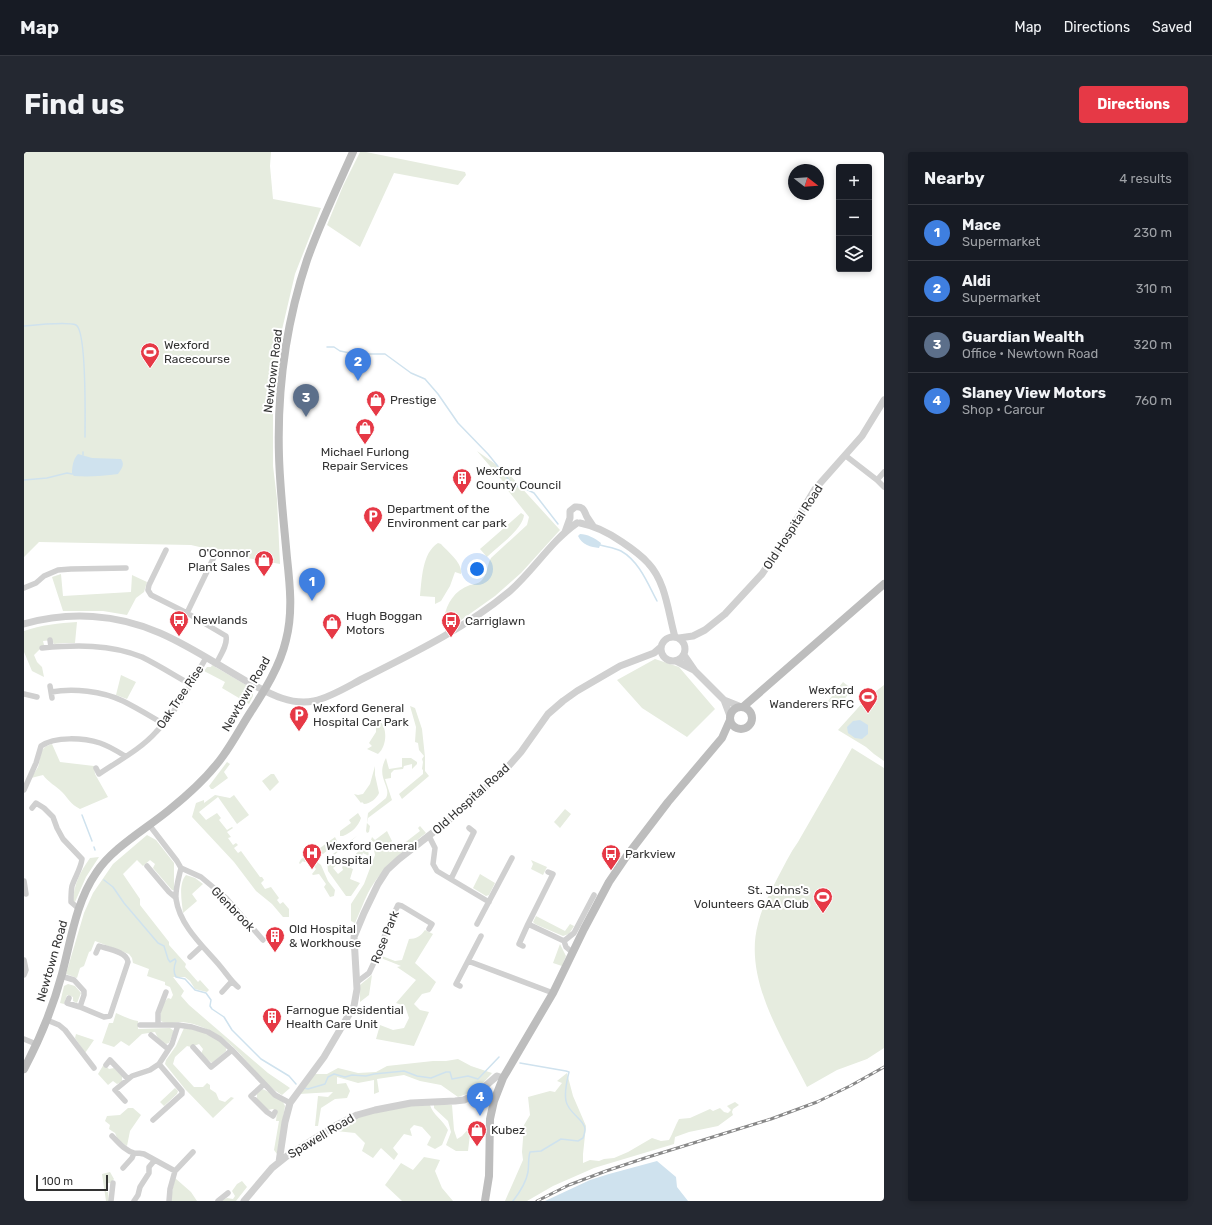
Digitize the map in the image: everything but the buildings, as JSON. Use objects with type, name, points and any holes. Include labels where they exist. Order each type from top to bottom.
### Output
[{"type":"main road","name":"Newtown Road","points":[[24,1069],[47,1020],[61,976],[79,909],[87,887],[109,856],[150,826],[192,792],[207,776],[224,755],[264,690],[280,658],[286,642],[289,624],[290,597],[279,455],[279,420],[284,357],[296,300],[307,261],[330,202],[353,152]]},
{"type":"main road","points":[[485,1201],[490,1171],[490,1119],[494,1100],[503,1078],[553,993],[609,882],[626,856],[668,802],[722,738],[732,711],[757,696],[884,584]]},
{"type":"main road","points":[[722,738],[739,729],[748,727],[751,724],[753,716],[751,711],[757,696]]},
{"type":"main road","points":[[741,706],[751,711]]},
{"type":"main road","points":[[730,718],[735,727],[739,729]]},
{"type":"street","name":"Old Hospital Road","points":[[677,638],[693,636],[705,630],[724,614],[762,574],[815,489],[846,456],[862,436],[882,403]]},
{"type":"street","points":[[846,456],[884,487]]},
{"type":"street","points":[[877,480],[884,472]]},
{"type":"street","points":[[564,532],[570,518],[570,511],[575,507],[582,508],[584,510],[593,526]]},
{"type":"street","points":[[24,624],[72,616],[117,618],[139,624],[161,633],[283,699],[306,702],[316,701],[383,668],[465,624],[489,608],[519,582],[564,532],[585,519],[586,516]]},
{"type":"street","points":[[570,518],[571,520],[579,523],[593,526],[617,539],[637,552],[649,563],[663,590],[677,638]]},
{"type":"street","points":[[166,550],[148,590],[151,595],[187,613],[226,636],[226,644],[216,664]]},
{"type":"street","points":[[187,613],[214,557]]},
{"type":"street","points":[[24,588],[36,583],[44,576],[54,571],[126,568]]},
{"type":"street","points":[[664,656],[661,647],[666,639],[670,618]]},
{"type":"street","name":"Old Hospital Road","points":[[685,646],[693,636]]},
{"type":"street","points":[[666,639],[677,638],[683,641],[685,646],[684,655],[695,671],[724,700],[741,706]]},
{"type":"street","points":[[50,640],[51,647]]},
{"type":"street","points":[[42,648],[81,646],[122,651],[142,658],[190,684]]},
{"type":"street","name":"Old Hospital Road","points":[[278,1162],[290,1102],[324,1057],[355,1001],[357,982],[354,937],[378,884],[387,870],[453,816],[506,769],[521,752],[548,714],[563,701],[620,666],[654,653],[661,647]]},
{"type":"street","points":[[654,653],[664,656],[672,661],[676,660],[695,671]]},
{"type":"street","points":[[676,660],[684,655]]},
{"type":"street","name":"Oak Tree Rise","points":[[96,768],[99,774],[154,734],[164,724],[206,658]]},
{"type":"street","points":[[52,698],[50,689],[82,691],[108,696],[122,700],[164,724]]},
{"type":"street","points":[[24,694],[37,697]]},
{"type":"street","points":[[724,700],[730,718]]},
{"type":"street","points":[[24,790],[36,763],[41,746],[45,743],[68,739],[94,741],[125,756]]},
{"type":"street","points":[[32,808],[36,803],[44,808],[53,817],[63,839],[82,859],[72,887],[71,896],[71,902],[79,909]]},
{"type":"street","points":[[150,826],[181,868],[176,898],[185,924],[238,987]]},
{"type":"street","points":[[451,879],[474,832],[469,828]]},
{"type":"street","points":[[429,836],[435,848],[433,864],[436,871],[489,902]]},
{"type":"street","points":[[478,924],[512,858]]},
{"type":"street","points":[[147,866],[176,898]]},
{"type":"street","name":"Glenbrook","points":[[181,868],[201,877],[226,898],[264,940]]},
{"type":"street","points":[[523,946],[518,944],[553,874],[548,872]]},
{"type":"street","points":[[24,881],[26,894]]},
{"type":"street","points":[[564,941],[574,933],[594,895]]},
{"type":"street","name":"Rose Park","points":[[357,982],[369,973],[386,929],[398,905],[432,924],[429,929]]},
{"type":"street","points":[[528,924],[564,941],[566,947],[573,953]]},
{"type":"street","points":[[460,986],[456,984],[481,936]]},
{"type":"street","points":[[69,998],[67,1003],[104,1017],[110,1016],[128,958],[124,955],[99,946],[96,953]]},
{"type":"street","points":[[190,957],[202,946]]},
{"type":"street","points":[[24,960],[26,970],[24,975]]},
{"type":"street","points":[[468,961],[553,993]]},
{"type":"street","points":[[61,976],[74,980],[84,991],[80,1007]]},
{"type":"street","points":[[222,992],[232,981]]},
{"type":"street","points":[[158,1025],[158,1013],[166,992]]},
{"type":"street","points":[[47,1020],[60,1025],[65,1030],[94,1068]]},
{"type":"street","points":[[140,1025],[178,1025],[192,1027],[208,1032],[220,1039],[232,1050],[263,1085],[274,1095],[290,1102]]},
{"type":"street","points":[[115,1090],[132,1076],[150,1070],[161,1062],[172,1044],[178,1025]]},
{"type":"street","points":[[151,1035],[168,1049]]},
{"type":"street","points":[[24,1039],[36,1044]]},
{"type":"street","points":[[193,1047],[212,1067],[232,1050]]},
{"type":"street","points":[[106,1065],[110,1060],[128,1079]]},
{"type":"street","points":[[153,1120],[182,1094],[182,1091],[161,1062]]},
{"type":"street","name":"Spawell Road","points":[[244,1201],[278,1162],[314,1139],[357,1115],[411,1103],[464,1100],[476,1094],[497,1076],[503,1078]]},
{"type":"street","points":[[110,1084],[125,1101]]},
{"type":"street","points":[[263,1085],[251,1096],[273,1116],[275,1112]]},
{"type":"street","points":[[112,1136],[124,1148],[134,1153],[138,1152],[144,1154],[154,1161],[175,1171]]},
{"type":"street","points":[[169,1201],[170,1189],[175,1171],[192,1152]]},
{"type":"street","points":[[123,1168],[132,1158],[134,1153]]},
{"type":"street","points":[[134,1201],[138,1195],[140,1187],[149,1173],[149,1167],[154,1161]]},
{"type":"street","points":[[111,1201],[113,1183]]},
{"type":"street","points":[[218,1201],[228,1193]]},
{"type":"shaded area","name":"Wexford Racecourse","points":[[24,152],[271,152],[270,166],[273,199],[321,208],[295,274],[281,334],[273,403],[273,466],[277,499],[280,564],[191,545],[39,542],[24,557]]},
{"type":"shaded area","points":[[360,152],[465,172],[466,175],[458,185],[394,173],[360,247],[327,225],[343,186]]},
{"type":"shaded area","points":[[477,451],[508,473],[560,530],[521,573],[495,596],[454,625],[449,624],[444,618],[447,607],[452,598],[464,588],[483,579],[491,558],[527,525],[529,517],[506,488],[507,486]]},
{"type":"shaded area","points":[[521,513],[524,515],[519,526],[509,538],[487,557],[480,549]]},
{"type":"shaded area","points":[[438,543],[451,554],[460,566],[461,574],[455,572],[450,586],[441,601],[435,604],[435,597],[420,596],[422,574],[426,560],[433,547]]},
{"type":"shaded area","points":[[61,574],[63,596],[131,592],[132,575],[147,582],[144,592],[136,598],[127,615],[103,611],[63,611],[52,577]]},
{"type":"shaded area","points":[[77,622],[75,643],[54,644],[52,640],[43,641],[44,645],[34,655],[37,662],[42,667],[44,677],[32,671],[24,652],[24,631],[37,627]]},
{"type":"shaded area","points":[[655,659],[679,667],[715,709],[687,737],[642,708],[617,680]]},
{"type":"shaded area","points":[[212,665],[253,689],[253,696],[249,704],[222,688],[225,682],[204,671],[207,667],[211,667]]},
{"type":"shaded area","points":[[121,675],[136,682],[127,699],[116,695]]},
{"type":"shaded area","points":[[843,682],[852,689],[838,708],[828,701]]},
{"type":"shaded area","name":"Wexford Wanderers RFC","points":[[884,685],[884,761],[866,747],[838,730],[866,699]]},
{"type":"shaded area","points":[[410,706],[415,708],[422,729],[425,757],[425,771],[429,776],[402,799],[399,794],[423,774],[422,759],[424,756],[419,750],[418,743],[415,742],[416,727]]},
{"type":"shaded area","points":[[379,720],[384,728],[385,742],[378,754],[367,749],[372,746],[369,743],[376,732],[376,723]]},
{"type":"shaded area","points":[[52,744],[60,762],[94,766],[95,774],[108,797],[80,809],[43,775],[31,778],[38,767],[42,750]]},
{"type":"shaded area","name":"St. Johns's Volunteers GAA Club","points":[[852,748],[884,768],[884,1048],[867,1059],[837,1070],[807,1087],[777,1029],[768,1008],[756,966],[755,945],[758,924],[769,895],[790,855]]},
{"type":"shaded area","points":[[386,758],[389,769],[402,767],[402,758],[411,758],[417,762],[417,764],[412,769],[412,764],[404,766],[403,769],[394,770],[391,773],[391,778],[385,779],[392,800],[368,818],[367,823],[370,826],[369,832],[367,833],[366,831],[368,813],[386,798],[387,790],[382,771]]},
{"type":"shaded area","points":[[227,762],[230,764],[224,772],[228,778],[211,789],[209,786]]},
{"type":"shaded area","points":[[375,766],[375,775],[379,793],[371,802],[366,804],[361,803],[354,794],[363,794],[370,784]]},
{"type":"shaded area","points":[[271,774],[274,774],[279,782],[270,791],[262,781]]},
{"type":"shaded area","points":[[215,795],[230,798],[234,795],[249,815],[237,824],[218,797],[199,812],[206,820],[217,813],[221,818],[219,820],[227,830],[232,827],[233,828],[227,832],[231,837],[228,838],[233,845],[236,843],[238,845],[234,848],[238,853],[241,851],[260,877],[262,877],[264,880],[261,883],[265,889],[271,887],[279,898],[277,900],[280,904],[283,902],[289,909],[289,917],[283,917],[272,904],[256,891],[234,862],[192,817],[196,803],[204,800],[204,803]]},
{"type":"shaded area","points":[[565,809],[571,814],[560,828],[554,822]]},
{"type":"shaded area","points":[[358,813],[361,818],[356,827],[349,833],[340,836],[340,831],[351,823],[349,820]]},
{"type":"shaded area","points":[[420,826],[426,833],[386,867],[368,893],[355,923],[351,921],[351,904],[364,884],[375,855],[370,843],[382,849],[388,848],[394,844],[398,848],[420,831],[418,828]]},
{"type":"shaded area","points":[[387,831],[392,841],[387,846],[379,846],[371,840],[372,837],[375,840]]},
{"type":"shaded area","points":[[147,835],[156,840],[174,863],[174,890],[172,890],[153,868],[155,864],[150,860],[143,866],[137,860],[123,874],[140,899],[140,905],[169,942],[169,945],[186,964],[185,967],[198,982],[200,980],[209,990],[207,992],[195,989],[190,981],[185,977],[173,977],[184,991],[181,996],[189,1005],[268,1073],[290,1088],[282,1095],[266,1083],[238,1051],[218,1035],[203,1027],[193,1024],[182,1022],[166,1023],[161,1021],[160,1015],[163,1006],[166,1000],[168,998],[171,999],[173,995],[170,987],[165,985],[165,982],[147,976],[149,969],[133,963],[129,954],[95,941],[84,966],[80,968],[77,978],[66,974],[84,913],[93,893],[113,864]]},
{"type":"shaded area","points":[[358,835],[327,861],[333,854]]},
{"type":"shaded area","points":[[335,837],[337,841],[323,854],[316,851]]},
{"type":"shaded area","points":[[365,847],[368,850],[369,856],[363,853],[360,860],[355,858],[351,868],[353,869],[350,879],[360,883],[351,896],[346,896],[328,871],[327,861],[332,866],[337,861],[339,863],[333,868],[338,874],[343,870],[343,866],[348,867],[359,851]]},
{"type":"shaded area","points":[[308,855],[321,865],[328,881],[335,890],[334,896],[330,897],[324,887],[326,884],[319,874],[312,874],[316,869],[309,861],[299,863],[301,859]]},
{"type":"shaded area","points":[[99,857],[86,877],[75,902],[73,901],[76,884],[83,868],[90,858]]},
{"type":"shaded area","points":[[531,860],[547,867],[543,875],[531,869],[533,864]]},
{"type":"shaded area","points":[[480,874],[495,883],[489,895],[486,896],[473,888]]},
{"type":"shaded area","points":[[186,875],[195,878],[203,884],[192,894],[197,901],[183,913],[181,888]]},
{"type":"shaded area","points":[[536,916],[565,931],[570,924],[574,926],[569,934],[563,936],[535,924],[533,922]]},
{"type":"shaded area","points":[[425,930],[433,934],[415,963],[436,982],[430,992],[422,994],[414,1004],[420,1010],[429,1012],[414,1046],[376,1039],[380,1025],[393,1030],[404,1028],[409,1018],[405,1006],[396,1003],[416,980],[397,967],[401,966],[381,958],[382,956],[395,961],[402,960],[409,939],[418,937]]},
{"type":"shaded area","points":[[560,944],[566,956],[562,966],[553,963]]},
{"type":"shaded area","points":[[372,975],[369,995],[360,1002],[360,985]]},
{"type":"shaded area","points":[[68,984],[75,986],[81,993],[77,1003],[73,1001],[73,997],[67,995],[64,1004],[60,1003],[64,986]]},
{"type":"shaded area","points":[[116,1013],[138,1021],[138,1029],[170,1028],[174,1031],[169,1043],[166,1044],[158,1038],[155,1032],[142,1034],[129,1046],[121,1041],[114,1047],[102,1043],[109,1023],[113,1023]]},
{"type":"shaded area","points":[[184,1028],[195,1030],[213,1037],[226,1048],[226,1051],[212,1063],[201,1054],[203,1049],[199,1044],[191,1047],[187,1046],[175,1057],[173,1064],[194,1087],[203,1087],[207,1083],[210,1085],[210,1089],[216,1093],[219,1100],[225,1102],[231,1097],[234,1098],[213,1118],[185,1089],[165,1064],[166,1060],[176,1046]]},
{"type":"shaded area","points":[[76,1034],[94,1040],[85,1053],[75,1038]]},
{"type":"shaded area","points":[[458,1059],[471,1066],[492,1073],[477,1088],[458,1097],[441,1085],[420,1081],[404,1075],[377,1079],[379,1092],[374,1094],[374,1080],[358,1083],[337,1077],[337,1084],[346,1083],[350,1091],[347,1098],[335,1099],[321,1108],[318,1126],[315,1126],[318,1096],[328,1097],[333,1092],[299,1094],[313,1074],[327,1074],[338,1068],[358,1073],[376,1072],[387,1066]]},
{"type":"shaded area","points":[[104,1064],[109,1069],[114,1068],[122,1076],[122,1082],[117,1084],[113,1081],[108,1085],[98,1074]]},
{"type":"shaded area","points":[[567,1073],[573,1096],[586,1126],[583,1163],[590,1160],[599,1161],[614,1158],[628,1152],[652,1138],[661,1141],[669,1140],[679,1119],[690,1118],[710,1109],[713,1111],[720,1108],[724,1112],[728,1113],[731,1110],[727,1106],[735,1102],[739,1105],[733,1109],[733,1115],[718,1126],[689,1132],[675,1137],[674,1144],[594,1168],[553,1186],[527,1201],[505,1201],[523,1160],[522,1152],[524,1125],[530,1115],[528,1097],[550,1091],[555,1092],[562,1083],[557,1081]]},
{"type":"shaded area","points":[[175,1088],[178,1091],[177,1094],[164,1106],[160,1102]]},
{"type":"shaded area","points":[[262,1089],[283,1102],[285,1106],[277,1154],[274,1150],[279,1121],[276,1121],[277,1112],[273,1109],[268,1110],[257,1099],[257,1094]]},
{"type":"shaded area","points":[[434,1104],[452,1105],[454,1130],[457,1139],[462,1136],[471,1126],[468,1151],[456,1151],[446,1145],[451,1132],[448,1121],[434,1108]]},
{"type":"shaded area","points":[[430,1105],[433,1112],[444,1123],[448,1130],[442,1145],[435,1149],[427,1145],[431,1137],[422,1127],[414,1125],[410,1129],[412,1136],[404,1134],[393,1148],[398,1154],[394,1160],[381,1148],[373,1158],[362,1151],[365,1143],[355,1133],[336,1131],[357,1118],[381,1110]]},
{"type":"shaded area","points":[[128,1108],[133,1108],[141,1115],[130,1131],[127,1146],[118,1140],[115,1133],[109,1129],[110,1125],[105,1121],[107,1116],[120,1115]]},
{"type":"shaded area","points":[[424,1157],[440,1160],[435,1171],[442,1188],[453,1201],[402,1201],[385,1185],[401,1163],[413,1170]]},
{"type":"shaded area","points":[[110,1172],[114,1179],[111,1183],[107,1183],[106,1192],[108,1192],[109,1201],[106,1201],[102,1174]]},
{"type":"shaded area","points":[[175,1178],[191,1192],[197,1201],[171,1201]]},
{"type":"shaded area","points":[[242,1181],[247,1187],[236,1201],[221,1201],[227,1198],[233,1199],[235,1196],[232,1191],[237,1184]]},
{"type":"water","points":[[78,454],[92,458],[121,459],[123,463],[118,474],[74,476],[72,474],[73,466],[75,458]]},
{"type":"water","points":[[580,534],[599,541],[601,543],[599,548],[584,543],[578,536]]},
{"type":"water","points":[[860,720],[868,725],[868,734],[862,739],[855,738],[848,733],[847,727],[853,721]]},
{"type":"water","points":[[657,1161],[676,1177],[677,1187],[688,1201],[545,1201],[590,1180]]},
{"type":"waterway","points":[[24,326],[72,324],[76,325],[80,331],[84,359],[85,437]]},
{"type":"waterway","points":[[327,347],[334,347],[340,351],[355,354],[385,354],[411,373],[425,379],[438,394],[458,423],[488,454],[513,485],[534,493],[558,524]]},
{"type":"waterway","points":[[24,480],[47,478],[67,473],[72,474]]},
{"type":"waterway","points":[[600,545],[614,548],[627,555],[642,573],[657,601]]},
{"type":"waterway","points":[[82,815],[92,841]]},
{"type":"waterway","points":[[104,880],[113,887],[124,903],[158,943],[164,946],[170,962],[175,959],[174,971],[176,977],[185,979],[195,990],[206,993],[211,1000],[210,1006],[212,1009],[224,1017],[232,1030],[261,1059],[289,1076],[296,1084]]},
{"type":"waterway","points":[[304,1088],[308,1089],[325,1084],[328,1077],[334,1074],[345,1077],[352,1075],[366,1076],[404,1071],[417,1076],[431,1078],[446,1072],[450,1072],[452,1079],[468,1076],[478,1079],[499,1057]]},
{"type":"waterway","points":[[513,1201],[526,1180],[530,1152],[541,1151],[561,1139],[578,1141],[583,1138],[585,1130],[582,1123],[567,1105],[565,1097],[569,1072],[520,1063]]},
{"type":"railway","points":[[537,1201],[569,1185],[606,1171],[771,1119],[817,1102],[884,1067]]},
{"type":"place","name":"Wexford Racecourse","points":[[150,369]]},
{"type":"place","name":"Aldi","points":[[358,381]]},
{"type":"place","name":"Guardian Wealth","points":[[306,417]]},
{"type":"place","name":"Prestige","points":[[376,417]]},
{"type":"place","name":"Michael Furlong Repair Services","points":[[365,445]]},
{"type":"place","name":"Wexford County Council","points":[[462,495]]},
{"type":"place","name":"Department of the Environment car park","points":[[373,533]]},
{"type":"place","name":"O'Connor Plant Sales","points":[[264,577]]},
{"type":"place","name":"Mace","points":[[312,601]]},
{"type":"place","name":"Newlands","points":[[179,637]]},
{"type":"place","name":"Carriglawn","points":[[451,638]]},
{"type":"place","name":"Hugh Boggan Motors","points":[[332,640]]},
{"type":"place","name":"Wexford Wanderers RFC","points":[[868,714]]},
{"type":"place","name":"Wexford General Hospital Car Park","points":[[299,732]]},
{"type":"place","name":"Wexford General Hospital","points":[[312,870]]},
{"type":"place","name":"Parkview","points":[[611,871]]},
{"type":"place","name":"St. Johns's Volunteers GAA Club","points":[[823,914]]},
{"type":"place","name":"Old Hospital & Workhouse","points":[[275,953]]},
{"type":"place","name":"Farnogue Residential Health Care Unit","points":[[272,1034]]},
{"type":"place","name":"Slaney View Motors","points":[[480,1116]]},
{"type":"place","name":"Kubez","points":[[477,1147]]}]
